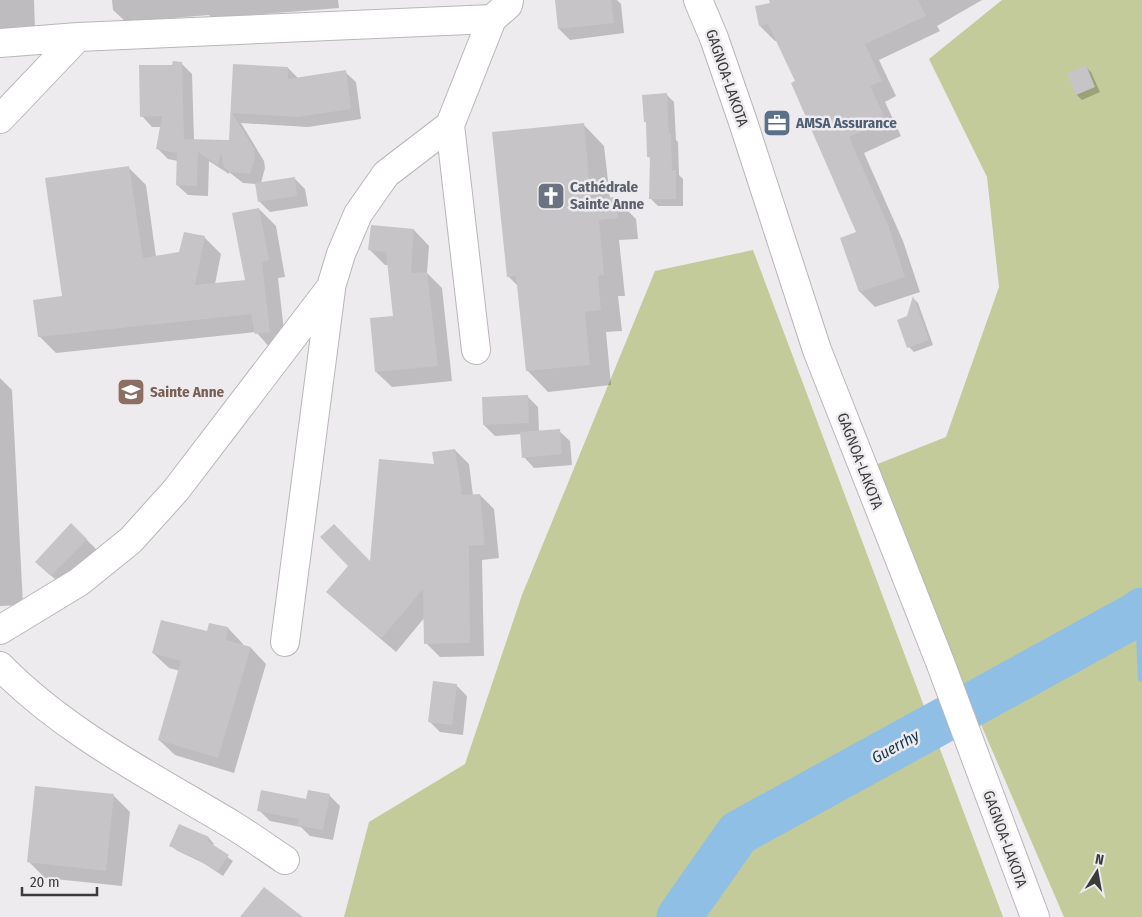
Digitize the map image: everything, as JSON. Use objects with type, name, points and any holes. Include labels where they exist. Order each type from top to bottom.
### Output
[{"type":"main road","name":"GAGNOA-LAKOTA","points":[[698,0],[714,38],[743,122],[817,350],[940,662],[1035,917]]},
{"type":"main road","points":[[0,43],[500,9],[450,125],[386,174],[358,214],[341,254],[331,287],[285,642]]},
{"type":"main road","points":[[0,119],[78,37]]},
{"type":"main road","points":[[450,125],[476,350]]},
{"type":"main road","points":[[0,630],[79,582],[131,540],[176,490],[331,287]]},
{"type":"main road","points":[[0,666],[14,680],[78,732],[233,826],[285,860]]},
{"type":"green space","points":[[1002,0],[1142,0],[1142,917],[1064,917],[870,467],[946,437],[999,287],[987,177],[929,59]]},
{"type":"green space","points":[[753,250],[1003,917],[344,917],[369,822],[465,764],[522,595],[655,271]]},
{"type":"building","points":[[555,0],[611,0],[614,23],[558,29]]},
{"type":"building","points":[[769,0],[918,0],[926,16],[865,44],[882,81],[870,86],[886,120],[849,137],[888,225],[905,277],[859,292],[840,238],[856,232],[791,83],[795,81],[768,24],[759,26],[755,6],[770,3]]},
{"type":"building","points":[[173,61],[182,62],[184,139],[229,140],[233,64],[288,67],[288,79],[346,70],[351,109],[297,117],[232,113],[254,149],[255,157],[250,174],[231,172],[224,168],[221,153],[218,165],[198,152],[197,186],[176,185],[177,153],[156,149],[162,116],[140,117],[139,65],[172,65]]},
{"type":"building","points":[[1086,65],[1095,87],[1076,95],[1067,73]]},
{"type":"building","points":[[667,93],[672,170],[676,170],[676,199],[649,199],[650,157],[647,157],[646,122],[644,122],[642,95]]},
{"type":"building","points":[[584,123],[591,199],[616,197],[618,218],[599,220],[604,275],[598,276],[601,310],[585,312],[590,365],[526,371],[516,276],[507,277],[492,132]]},
{"type":"building","points":[[129,166],[143,258],[179,252],[184,232],[205,236],[195,285],[245,280],[232,213],[259,208],[269,260],[262,262],[270,332],[255,334],[251,314],[38,337],[33,300],[62,296],[45,178]]},
{"type":"building","points":[[295,177],[297,196],[258,202],[255,183]]},
{"type":"building","points":[[371,225],[414,229],[411,273],[427,272],[438,366],[375,372],[370,318],[393,316],[386,252],[368,250]]},
{"type":"building","points":[[913,296],[929,340],[907,348],[897,320],[907,316]]},
{"type":"building","points":[[528,395],[529,423],[483,425],[482,397]]},
{"type":"building","points":[[560,429],[562,454],[522,458],[520,432]]},
{"type":"building","points":[[455,449],[462,495],[480,494],[485,545],[469,546],[470,643],[424,644],[423,589],[381,639],[326,592],[348,566],[320,537],[334,524],[370,561],[379,459],[434,464],[432,452]]},
{"type":"building","points":[[71,523],[87,539],[51,576],[35,562]]},
{"type":"building","points":[[161,620],[207,631],[209,623],[228,627],[226,640],[251,647],[218,758],[158,740],[181,661],[152,653]]},
{"type":"building","points":[[433,681],[457,684],[452,725],[428,722]]},
{"type":"building","points":[[35,786],[114,794],[106,871],[27,862]]},
{"type":"building","points":[[261,790],[306,799],[308,790],[330,794],[323,830],[297,825],[299,819],[257,811]]},
{"type":"building","points":[[179,824],[209,837],[207,841],[229,855],[217,872],[199,860],[169,846]]},
{"type":"building","points":[[264,887],[303,917],[240,917]]},
{"type":"waterway","name":"Guerrhy","points":[[679,917],[738,833],[1142,610]]},
{"type":"waterway","points":[[1139,613],[1142,678]]},
{"type":"place","name":"AMSA Assurance","points":[[777,123]]},
{"type":"place","name":"Cathédrale Sainte Anne","points":[[551,196]]},
{"type":"place","name":"Sainte Anne","points":[[131,392]]}]
